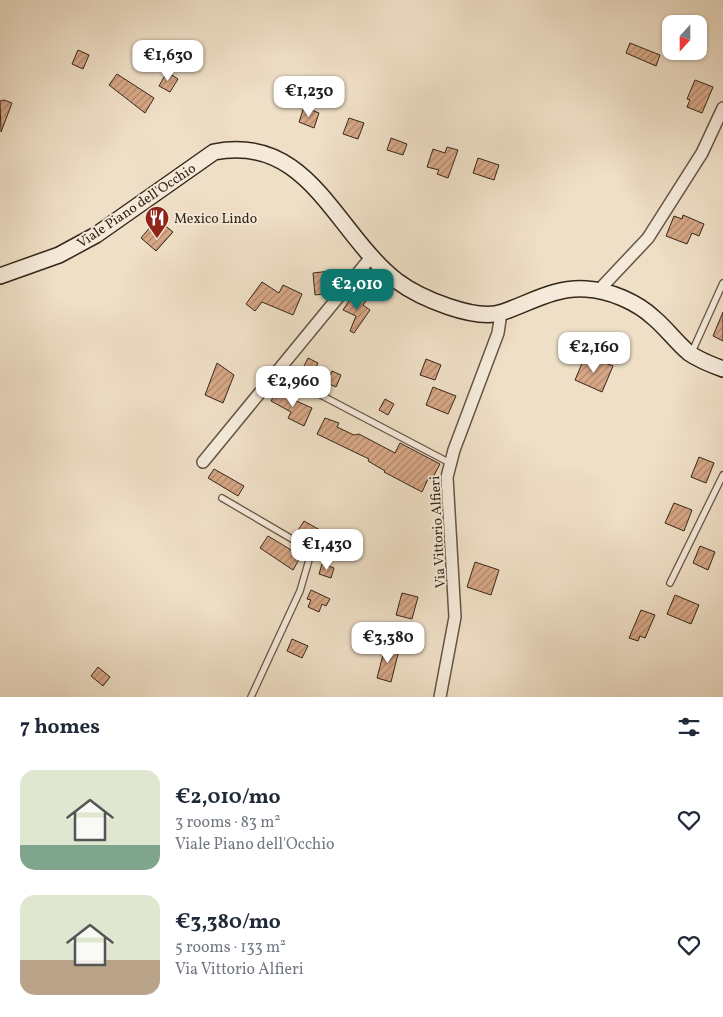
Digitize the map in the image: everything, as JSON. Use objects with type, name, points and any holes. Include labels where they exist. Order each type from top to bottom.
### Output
[{"type":"main road","name":"Viale Piano dell'Occhio","points":[[0,276],[72,248],[102,231],[214,152],[236,148],[271,155],[295,168],[372,256],[397,281],[437,302],[478,314],[501,313],[561,290],[599,290],[624,299],[654,317],[691,354],[723,369]]},
{"type":"street","points":[[599,290],[648,238],[702,154],[723,108]]},
{"type":"street","points":[[203,462],[372,256]]},
{"type":"street","name":"Via Vittorio Alfieri","points":[[440,697],[456,617],[448,500],[450,463],[498,333],[501,313]]},
{"type":"lane","points":[[691,354],[723,283]]},
{"type":"lane","points":[[276,372],[450,463]]},
{"type":"lane","points":[[670,583],[723,475]]},
{"type":"lane","points":[[222,498],[309,549],[311,553],[300,591],[250,697]]},
{"type":"building","points":[[630,43],[660,55],[656,66],[626,53]]},
{"type":"building","points":[[78,50],[89,55],[83,69],[72,64]]},
{"type":"building","points":[[167,72],[178,79],[170,92],[159,86]]},
{"type":"building","points":[[117,74],[154,98],[145,113],[109,85]]},
{"type":"building","points":[[695,80],[713,87],[702,113],[687,107],[690,100],[687,99]]},
{"type":"building","points":[[4,100],[12,103],[1,132],[0,101]]},
{"type":"building","points":[[304,107],[319,113],[314,128],[299,122]]},
{"type":"building","points":[[349,118],[364,123],[358,139],[343,134]]},
{"type":"building","points":[[391,138],[407,144],[403,155],[387,150]]},
{"type":"building","points":[[447,147],[458,150],[448,178],[437,174],[439,170],[427,167],[433,149],[445,153]]},
{"type":"building","points":[[478,158],[499,165],[494,180],[473,173]]},
{"type":"building","points":[[683,215],[704,224],[699,236],[692,233],[687,244],[666,236],[674,216],[682,219]]},
{"type":"building","points":[[157,219],[173,232],[156,251],[141,238]]},
{"type":"building","points":[[330,271],[332,293],[315,295],[313,273]]},
{"type":"building","points":[[262,282],[279,293],[283,285],[302,294],[293,315],[262,302],[255,311],[246,304]]},
{"type":"building","points":[[354,293],[366,301],[363,305],[370,310],[354,333],[350,331],[356,316],[343,310]]},
{"type":"building","points":[[723,312],[723,341],[713,336]]},
{"type":"building","points":[[308,358],[318,363],[312,375],[302,370]]},
{"type":"building","points":[[592,358],[613,366],[602,392],[575,380],[583,361],[590,363]]},
{"type":"building","points":[[426,359],[441,365],[435,380],[420,375]]},
{"type":"building","points":[[217,363],[234,375],[223,403],[205,395]]},
{"type":"building","points":[[332,371],[341,375],[336,387],[327,383]]},
{"type":"building","points":[[433,387],[456,396],[448,414],[426,405]]},
{"type":"building","points":[[276,392],[312,408],[304,426],[288,418],[291,412],[271,401]]},
{"type":"building","points":[[385,399],[394,404],[388,415],[379,410]]},
{"type":"building","points":[[325,418],[339,423],[337,427],[354,435],[359,434],[395,453],[400,443],[440,464],[431,481],[428,479],[422,492],[384,472],[368,461],[369,459],[317,434]]},
{"type":"building","points":[[699,457],[714,463],[706,483],[691,477]]},
{"type":"building","points":[[214,469],[244,486],[238,496],[208,478]]},
{"type":"building","points":[[674,503],[692,510],[684,531],[665,523]]},
{"type":"building","points":[[304,521],[320,530],[313,541],[297,532]]},
{"type":"building","points":[[268,536],[301,556],[293,570],[260,548]]},
{"type":"building","points":[[700,546],[715,552],[708,570],[693,563]]},
{"type":"building","points":[[475,562],[499,570],[491,595],[467,587]]},
{"type":"building","points":[[322,564],[334,568],[331,578],[319,574]]},
{"type":"building","points":[[311,590],[330,599],[326,606],[322,604],[319,612],[308,607],[311,600],[307,599]]},
{"type":"building","points":[[402,593],[418,597],[412,619],[396,615]]},
{"type":"building","points":[[675,595],[699,605],[691,624],[667,614]]},
{"type":"building","points":[[641,610],[655,615],[645,638],[640,636],[638,641],[629,638]]},
{"type":"building","points":[[292,639],[308,646],[302,658],[287,651]]},
{"type":"building","points":[[385,647],[399,650],[391,682],[377,678]]},
{"type":"building","points":[[98,667],[110,677],[103,686],[91,676]]},
{"type":"place","name":"Mexico Lindo","points":[[157,239]]}]
